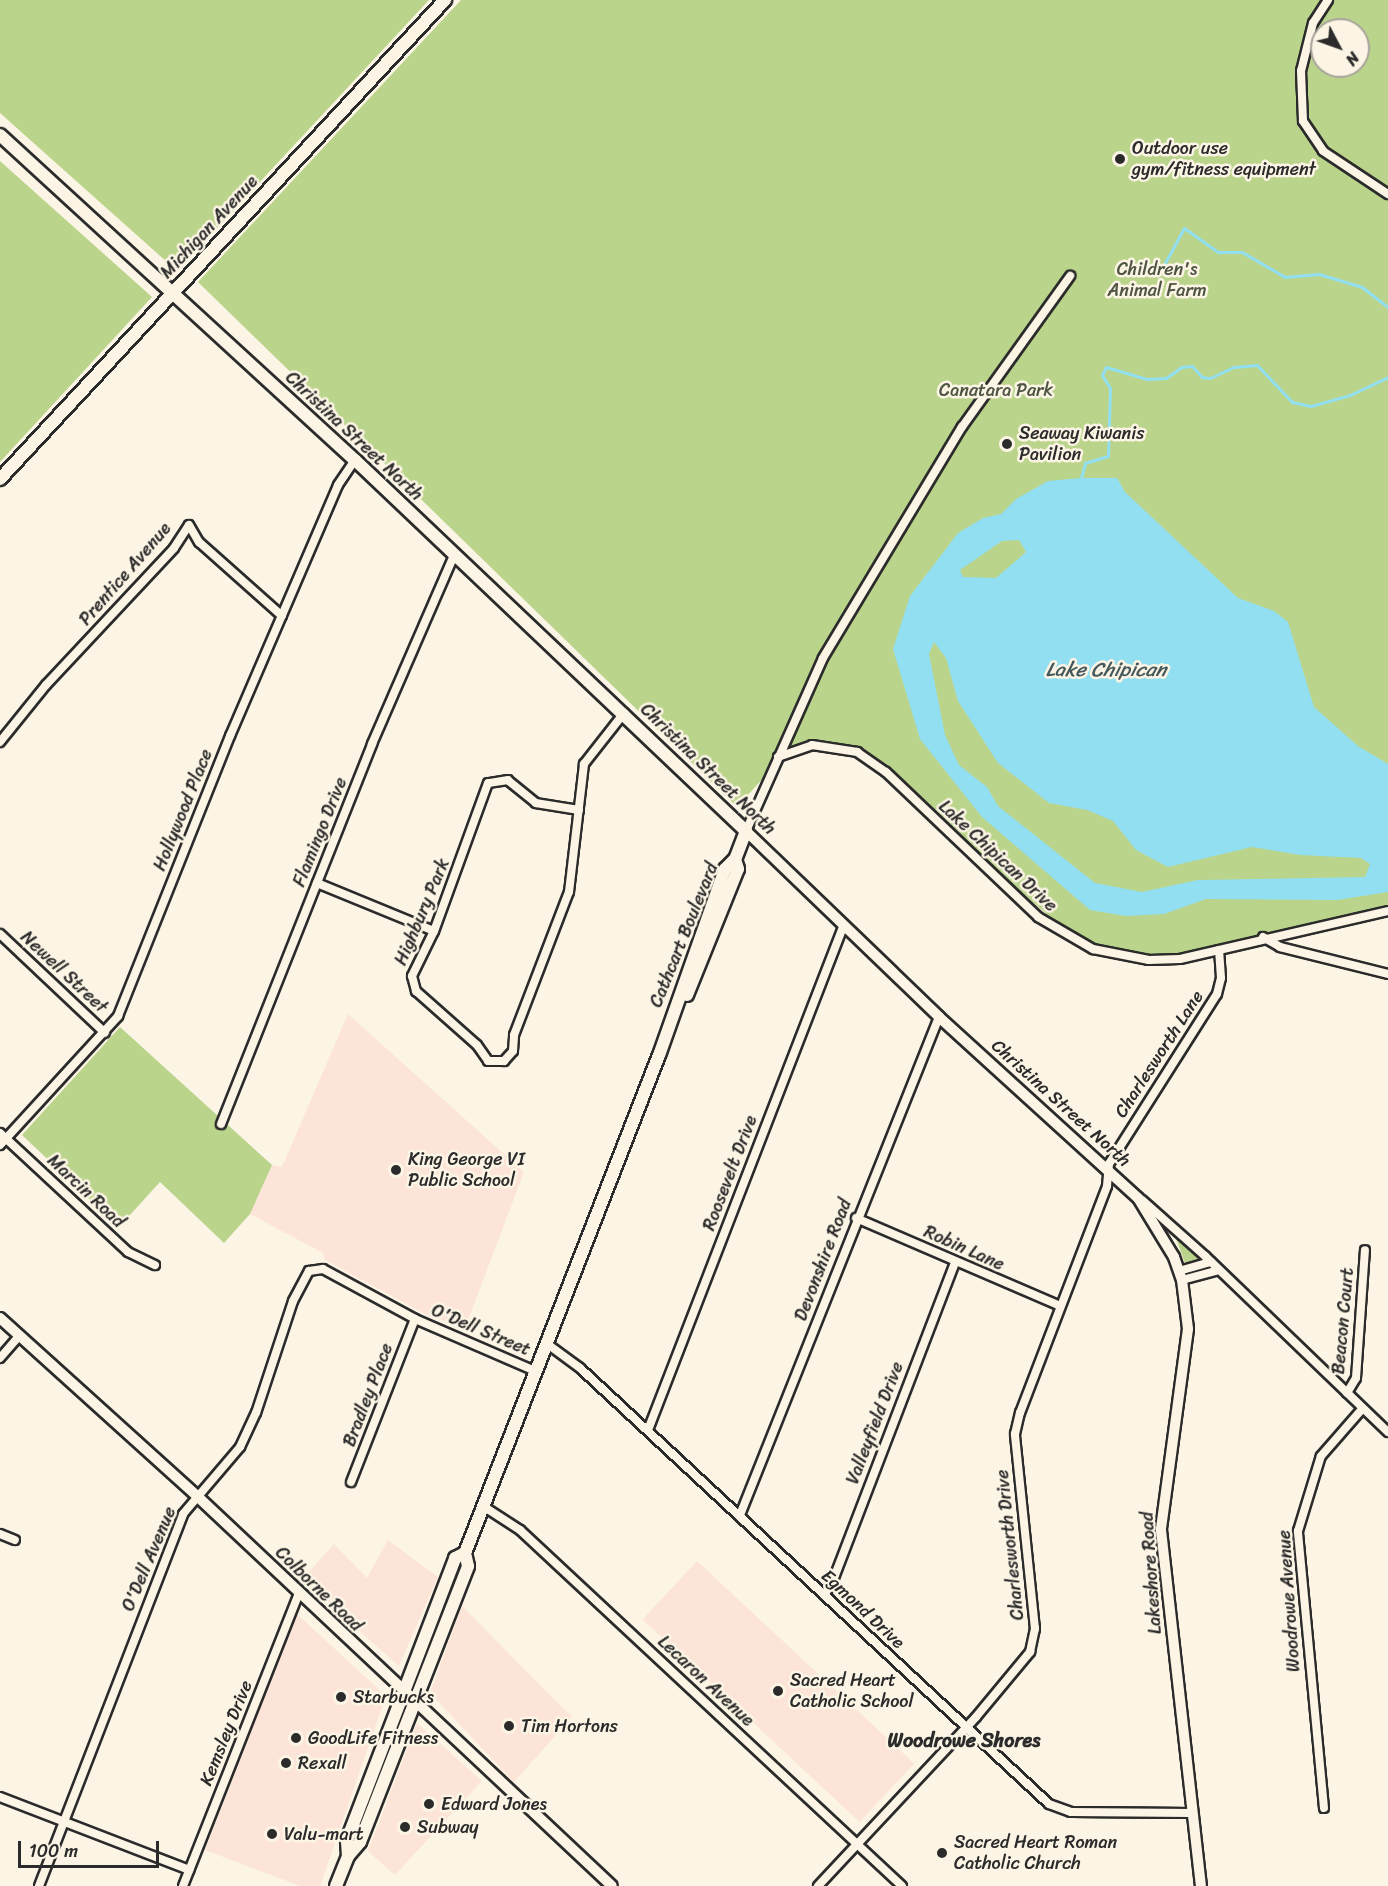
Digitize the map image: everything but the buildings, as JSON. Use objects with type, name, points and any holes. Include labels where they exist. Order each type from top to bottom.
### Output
[{"type":"main road","name":"Michigan Avenue","points":[[0,479],[445,0]]},
{"type":"main road","name":"Christina Street North","points":[[0,135],[355,460],[747,831]]},
{"type":"main road","name":"Cathcart Boulevard","points":[[465,1553],[659,1055],[725,869],[735,859],[747,831]]},
{"type":"main road","points":[[336,1886],[348,1856],[360,1842],[468,1566],[465,1553],[455,1558],[347,1840],[348,1856]]},
{"type":"street","points":[[1328,0],[1313,23],[1301,71],[1303,120],[1323,151],[1388,194]]},
{"type":"street","points":[[747,831],[823,658],[948,449],[1070,276]]},
{"type":"street","name":"Hollywood Place","points":[[2,1139],[105,1033],[121,1009],[282,616],[338,485],[355,460]]},
{"type":"street","name":"Prentice Avenue","points":[[0,742],[46,685],[174,548],[189,525],[199,542],[282,616]]},
{"type":"street","name":"Flamingo Drive","points":[[221,1125],[416,638],[454,555]]},
{"type":"street","name":"Highbury Park","points":[[579,810],[536,803],[508,780],[488,783],[434,931],[412,976],[413,987],[477,1045],[486,1060],[504,1061],[513,1051],[514,1035],[569,892],[579,810],[584,764],[624,713]]},
{"type":"street","name":"Lake Chipican Drive","points":[[778,757],[812,745],[857,752],[886,772],[1038,917],[1093,949],[1149,960],[1180,959],[1263,937],[1388,911]]},
{"type":"street","name":"Christina Street North","points":[[747,831],[843,927],[1138,1198],[1212,1262],[1388,1432]]},
{"type":"street","points":[[317,883],[434,931]]},
{"type":"street","name":"Roosevelt Drive","points":[[648,1430],[843,927]]},
{"type":"street","name":"Newell Street","points":[[0,934],[105,1033]]},
{"type":"street","points":[[1263,937],[1280,947],[1388,974]]},
{"type":"street","name":"Charlesworth Lane","points":[[1109,1171],[1112,1159],[1217,994],[1221,978],[1218,950]]},
{"type":"street","name":"Devonshire Road","points":[[740,1515],[856,1218],[939,1017]]},
{"type":"street","name":"Marcin Road","points":[[2,1139],[128,1252],[155,1265]]},
{"type":"street","name":"Charlesworth Drive","points":[[818,1886],[1019,1670],[1029,1652],[1035,1629],[1015,1434],[1060,1306],[1107,1186],[1109,1171]]},
{"type":"street","name":"Lakeshore Road","points":[[1138,1198],[1164,1235],[1181,1276],[1187,1338],[1164,1485],[1161,1530],[1201,1886]]},
{"type":"street","name":"Robin Lane","points":[[856,1218],[1060,1306]]},
{"type":"street","name":"Beacon Court","points":[[1347,1393],[1356,1378],[1365,1250]]},
{"type":"street","name":"Valleyfield Drive","points":[[824,1595],[832,1583],[955,1262]]},
{"type":"street","points":[[1181,1276],[1212,1262]]},
{"type":"street","name":"O'Dell Avenue","points":[[39,1886],[183,1514],[240,1447],[256,1413],[293,1301],[309,1271],[323,1269],[415,1319]]},
{"type":"street","points":[[1181,1276],[1219,1270]]},
{"type":"street","name":"Colborne Road","points":[[0,1318],[197,1496],[612,1886]]},
{"type":"street","name":"O'Dell Street","points":[[415,1319],[535,1371]]},
{"type":"street","name":"Bradley Place","points":[[351,1482],[415,1319]]},
{"type":"street","points":[[0,1358],[19,1336]]},
{"type":"street","name":"Egmond Drive","points":[[546,1343],[580,1368],[648,1430],[1041,1798],[1060,1810],[1192,1813]]},
{"type":"street","name":"Woodrowe Avenue","points":[[1324,1808],[1298,1531],[1321,1456],[1362,1409]]},
{"type":"street","name":"Lecaron Avenue","points":[[483,1506],[520,1530],[902,1886]]},
{"type":"street","points":[[0,1534],[15,1540]]},
{"type":"street","name":"Kemsley Drive","points":[[183,1886],[299,1593]]},
{"type":"street","points":[[0,1797],[189,1870]]},
{"type":"shaded area","name":"King George VI Public School","points":[[348,1014],[524,1172],[465,1328],[427,1315],[325,1260],[323,1253],[250,1214],[272,1165],[282,1167]]},
{"type":"shaded area","points":[[388,1540],[438,1577],[399,1666],[302,1580],[334,1544],[367,1578]]},
{"type":"shaded area","name":"Sacred Heart Catholic School","points":[[697,1561],[914,1764],[860,1822],[642,1620]]},
{"type":"shaded area","points":[[462,1606],[572,1717],[514,1782],[430,1693]]},
{"type":"shaded area","points":[[297,1614],[386,1696],[320,1886],[300,1886],[205,1850]]},
{"type":"shaded area","points":[[417,1723],[482,1781],[395,1875],[368,1851]]},
{"type":"green space","points":[[0,0],[429,0],[177,271],[0,113]]},
{"type":"green space","name":"Canatara Park","points":[[461,0],[1388,0],[1388,912],[1180,959],[1127,957],[1073,937],[885,774],[856,754],[811,747],[776,764],[737,807],[198,282]]},
{"type":"green space","points":[[0,161],[152,297],[0,462]]},
{"type":"green space","points":[[120,1027],[272,1165],[250,1214],[224,1243],[160,1182],[119,1227],[22,1135]]},
{"type":"green space","points":[[1174,1233],[1200,1258],[1201,1260],[1185,1263]]},
{"type":"water","name":"Lake Chipican","points":[[1117,478],[1125,492],[1238,598],[1274,611],[1288,622],[1314,707],[1358,746],[1388,764],[1388,892],[1337,900],[1206,899],[1164,914],[1126,916],[1090,910],[982,817],[920,739],[893,649],[910,596],[958,533],[983,518],[1001,514],[1016,499],[1048,481]],"holes":[[[1019,540],[1026,552],[996,578],[963,577],[960,570],[1002,541]],[[934,642],[946,658],[958,701],[998,763],[1049,803],[1087,810],[1113,821],[1136,850],[1168,867],[1252,847],[1300,855],[1361,858],[1370,864],[1365,877],[1198,880],[1142,892],[1095,883],[998,806],[987,787],[959,765],[945,735],[929,654]]]},
{"type":"waterway","points":[[1159,274],[1184,228],[1218,252],[1242,252],[1285,277],[1319,274],[1362,287],[1388,307]]},
{"type":"waterway","points":[[1081,478],[1085,463],[1108,456],[1110,388],[1102,375],[1106,367],[1147,379],[1166,378],[1182,367],[1192,366],[1202,377],[1210,378],[1234,367],[1257,365],[1292,402],[1311,406],[1350,395],[1388,377]]},
{"type":"place","name":"Outdoor use gym/fitness equipment","points":[[1120,159]]},
{"type":"place","name":"Seaway Kiwanis Pavilion","points":[[1007,444]]},
{"type":"place","name":"King George VI Public School","points":[[396,1170]]},
{"type":"place","name":"Sacred Heart Catholic School","points":[[778,1691]]},
{"type":"place","name":"Starbucks","points":[[341,1697]]},
{"type":"place","name":"Tim Hortons","points":[[509,1726]]},
{"type":"place","name":"GoodLife Fitness","points":[[296,1738]]},
{"type":"place","name":"Rexall","points":[[286,1763]]},
{"type":"place","name":"Edward Jones","points":[[429,1804]]},
{"type":"place","name":"Subway","points":[[405,1827]]},
{"type":"place","name":"Valu-mart","points":[[272,1834]]},
{"type":"place","name":"Sacred Heart Roman Catholic Church","points":[[942,1853]]},
{"type":"district","name":"Woodrowe Shores","points":[[964,1740]]},
{"type":"park label","name":"Children's Animal Farm","points":[[1157,280]]}]
